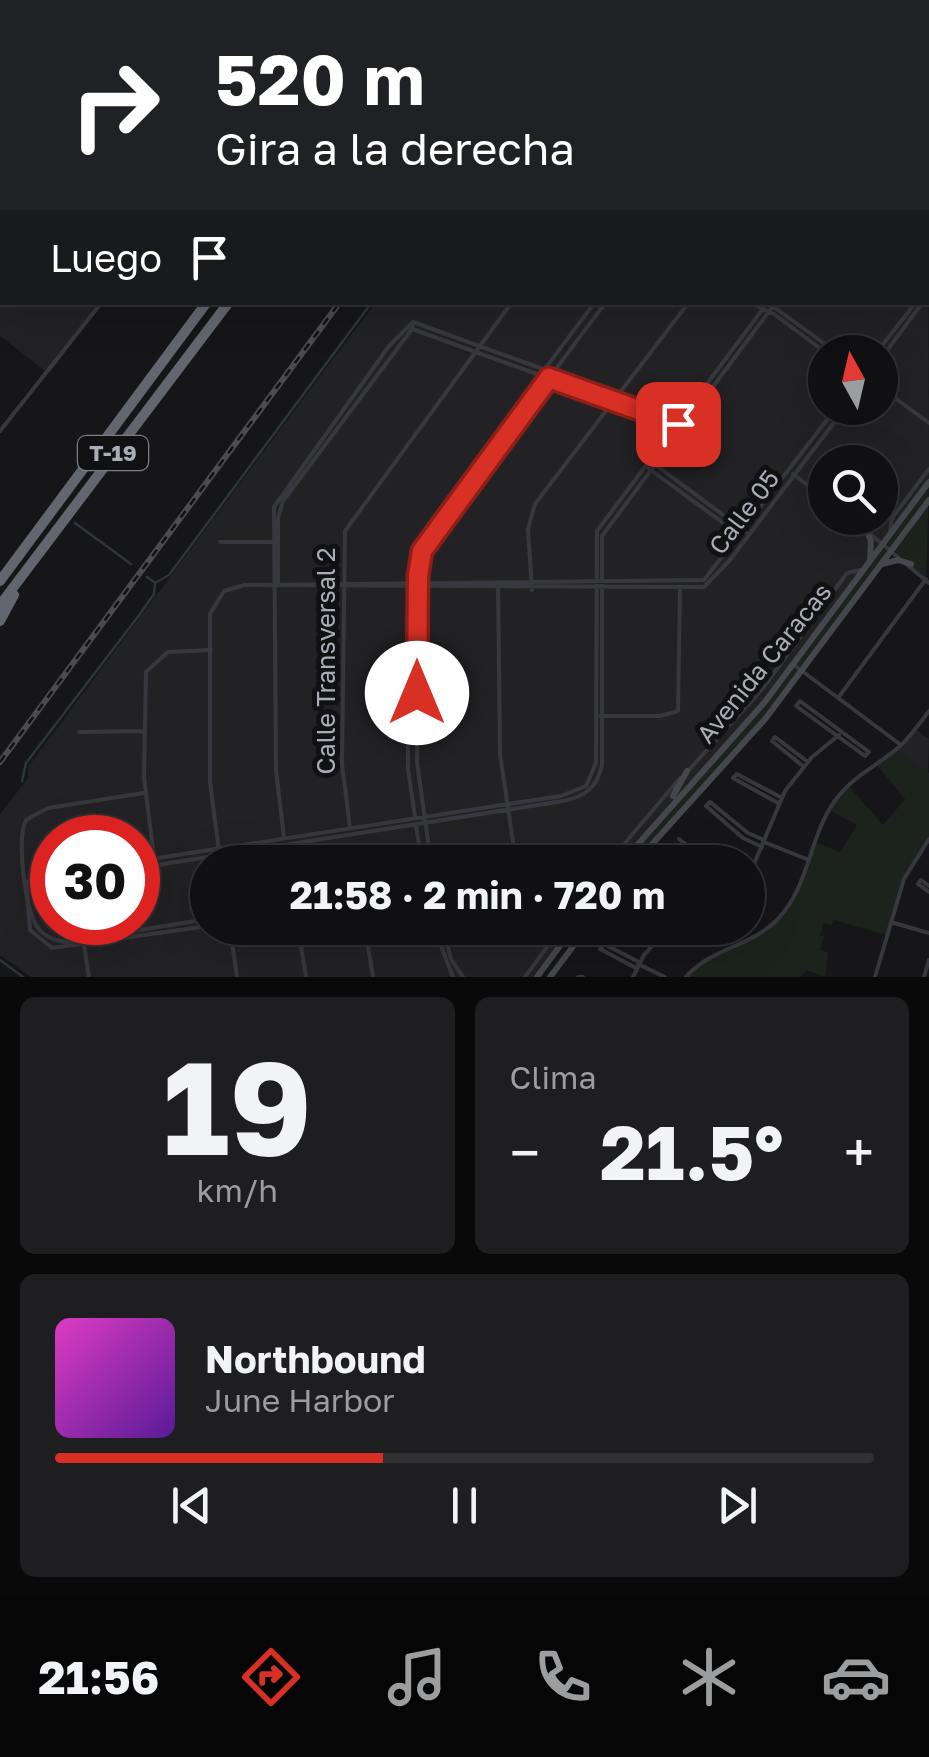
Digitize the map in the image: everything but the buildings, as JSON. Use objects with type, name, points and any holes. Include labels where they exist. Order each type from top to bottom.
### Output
[{"type":"highway","name":"T-19","points":[[0,581],[205,305]]},
{"type":"highway","name":"T-19","points":[[0,606],[227,305]]},
{"type":"highway","points":[[0,621],[23,574]]},
{"type":"street","points":[[0,431],[100,305]]},
{"type":"street","name":"Calle Transversal 2","points":[[350,831],[342,770],[344,540],[349,522],[510,305]]},
{"type":"street","points":[[420,845],[408,756],[409,585],[415,546],[593,305]]},
{"type":"street","points":[[428,845],[416,734],[422,551],[604,305]]},
{"type":"street","points":[[532,590],[528,529],[533,509],[687,305]]},
{"type":"street","points":[[769,305],[808,338]]},
{"type":"street","points":[[769,305],[812,335]]},
{"type":"street","points":[[261,845],[555,800],[577,792],[593,776],[599,716],[599,535],[769,305]]},
{"type":"street","points":[[890,335],[914,305]]},
{"type":"street","points":[[898,336],[922,305]]},
{"type":"street","points":[[413,322],[683,421]]},
{"type":"street","points":[[285,842],[276,770],[273,512],[331,430],[412,330],[413,322]]},
{"type":"street","points":[[331,430],[389,346],[413,322]]},
{"type":"street","points":[[412,330],[612,401],[683,421]]},
{"type":"street","points":[[389,346],[395,350]]},
{"type":"street","points":[[898,400],[929,423]]},
{"type":"street","points":[[650,465],[684,427],[683,421]]},
{"type":"street","name":"Calle 05","points":[[792,473],[824,425]]},
{"type":"street","name":"Calle 05","points":[[702,584],[745,536],[831,425]]},
{"type":"street","points":[[650,465],[745,536]]},
{"type":"street","points":[[898,510],[929,469]]},
{"type":"street","points":[[792,473],[808,485]]},
{"type":"street","name":"Avenida Caracas","points":[[898,523],[929,482]]},
{"type":"street","name":"Avenida Caracas","points":[[651,845],[756,730],[929,500]]},
{"type":"street","points":[[624,845],[763,688],[847,574],[866,567],[872,548],[868,535]]},
{"type":"street","points":[[838,698],[927,581],[875,535]]},
{"type":"street","name":"Avenida Caracas","points":[[636,845],[748,723],[889,535]]},
{"type":"street","points":[[420,538],[427,542]]},
{"type":"street","points":[[220,542],[275,542]]},
{"type":"street","points":[[415,546],[422,551]]},
{"type":"street","points":[[881,565],[892,560],[911,564]]},
{"type":"street","points":[[218,845],[210,782],[210,614],[216,600],[234,586],[532,581],[599,587]]},
{"type":"street","points":[[498,582],[500,754],[513,845]]},
{"type":"street","points":[[638,586],[680,589],[702,584]]},
{"type":"street","points":[[418,585],[532,590],[702,584]]},
{"type":"street","points":[[599,716],[660,716],[678,710],[680,589]]},
{"type":"street","points":[[148,815],[144,793],[145,677],[152,662],[168,652],[211,650]]},
{"type":"street","points":[[794,665],[901,744]]},
{"type":"street","points":[[841,734],[796,706],[800,700],[841,734],[865,756],[869,752],[841,734]]},
{"type":"street","points":[[686,977],[707,957],[745,942],[773,924],[794,897],[823,820],[841,792],[901,744],[929,711]]},
{"type":"street","points":[[720,738],[748,723]]},
{"type":"street","points":[[79,732],[144,731]]},
{"type":"street","points":[[408,734],[416,734]]},
{"type":"street","points":[[764,843],[780,800],[806,764],[841,734]]},
{"type":"street","points":[[775,737],[806,764],[772,741],[775,737]]},
{"type":"street","points":[[408,756],[417,756]]},
{"type":"street","points":[[661,815],[688,771]]},
{"type":"street","points":[[737,774],[780,800],[732,778],[737,774]]},
{"type":"street","points":[[30,919],[20,838],[29,816],[48,808],[144,793]]},
{"type":"street","points":[[764,843],[710,802],[706,806],[740,835],[809,860]]},
{"type":"street","points":[[680,839],[687,845]]},
{"type":"street","points":[[875,977],[904,879],[929,840]]},
{"type":"street","points":[[160,861],[190,857]]},
{"type":"street","points":[[26,882],[30,881]]},
{"type":"street","points":[[890,922],[929,933]]},
{"type":"street","points":[[160,930],[190,926]]},
{"type":"street","points":[[638,964],[604,944],[600,949],[666,977]]},
{"type":"street","points":[[46,945],[93,945]]},
{"type":"street","points":[[232,945],[237,977]]},
{"type":"street","points":[[301,945],[306,977]]},
{"type":"street","points":[[368,945],[373,977]]},
{"type":"street","points":[[440,945],[453,977]]},
{"type":"street","points":[[448,945],[454,966],[463,977]]},
{"type":"street","points":[[525,977],[549,945]]},
{"type":"street","points":[[537,977],[561,945]]},
{"type":"street","points":[[550,977],[574,945]]},
{"type":"street","points":[[633,977],[653,945]]},
{"type":"street","points":[[84,947],[89,977]]},
{"type":"street","points":[[924,977],[929,961]]},
{"type":"street","points":[[444,977],[454,966]]},
{"type":"shaded area","points":[[0,305],[101,305],[49,374],[0,336]]},
{"type":"shaded area","points":[[374,305],[929,305],[929,482],[898,524],[898,445],[808,445],[808,535],[889,535],[764,703],[637,845],[190,845],[190,945],[561,945],[537,977],[31,977],[0,955],[0,814],[28,778],[28,767]]},
{"type":"shaded area","points":[[929,482],[926,579],[893,549],[792,684],[651,845],[637,845],[764,703],[889,535],[898,535],[898,524]]},
{"type":"shaded area","points":[[915,729],[929,739],[928,774],[896,749]]},
{"type":"shaded area","points":[[896,749],[929,773],[929,839],[910,866],[887,935],[834,920],[832,925],[824,923],[820,950],[828,953],[825,977],[807,970],[799,977],[686,977],[709,959],[738,945],[765,945],[765,929],[785,908],[815,842],[840,852],[857,825],[829,810],[848,785],[883,825],[905,799],[875,763]]},
{"type":"waterway","points":[[22,781],[26,763],[140,614],[154,594],[155,583],[169,575],[370,305]]},
{"type":"waterway","points":[[75,523],[131,564]]},
{"type":"waterway","points":[[147,577],[154,582]]},
{"type":"waterway","points":[[0,960],[23,977]]},
{"type":"railway","points":[[0,762],[338,305]]},
{"type":"route","points":[[417,693],[418,576],[422,551],[549,378],[678,424]]}]
